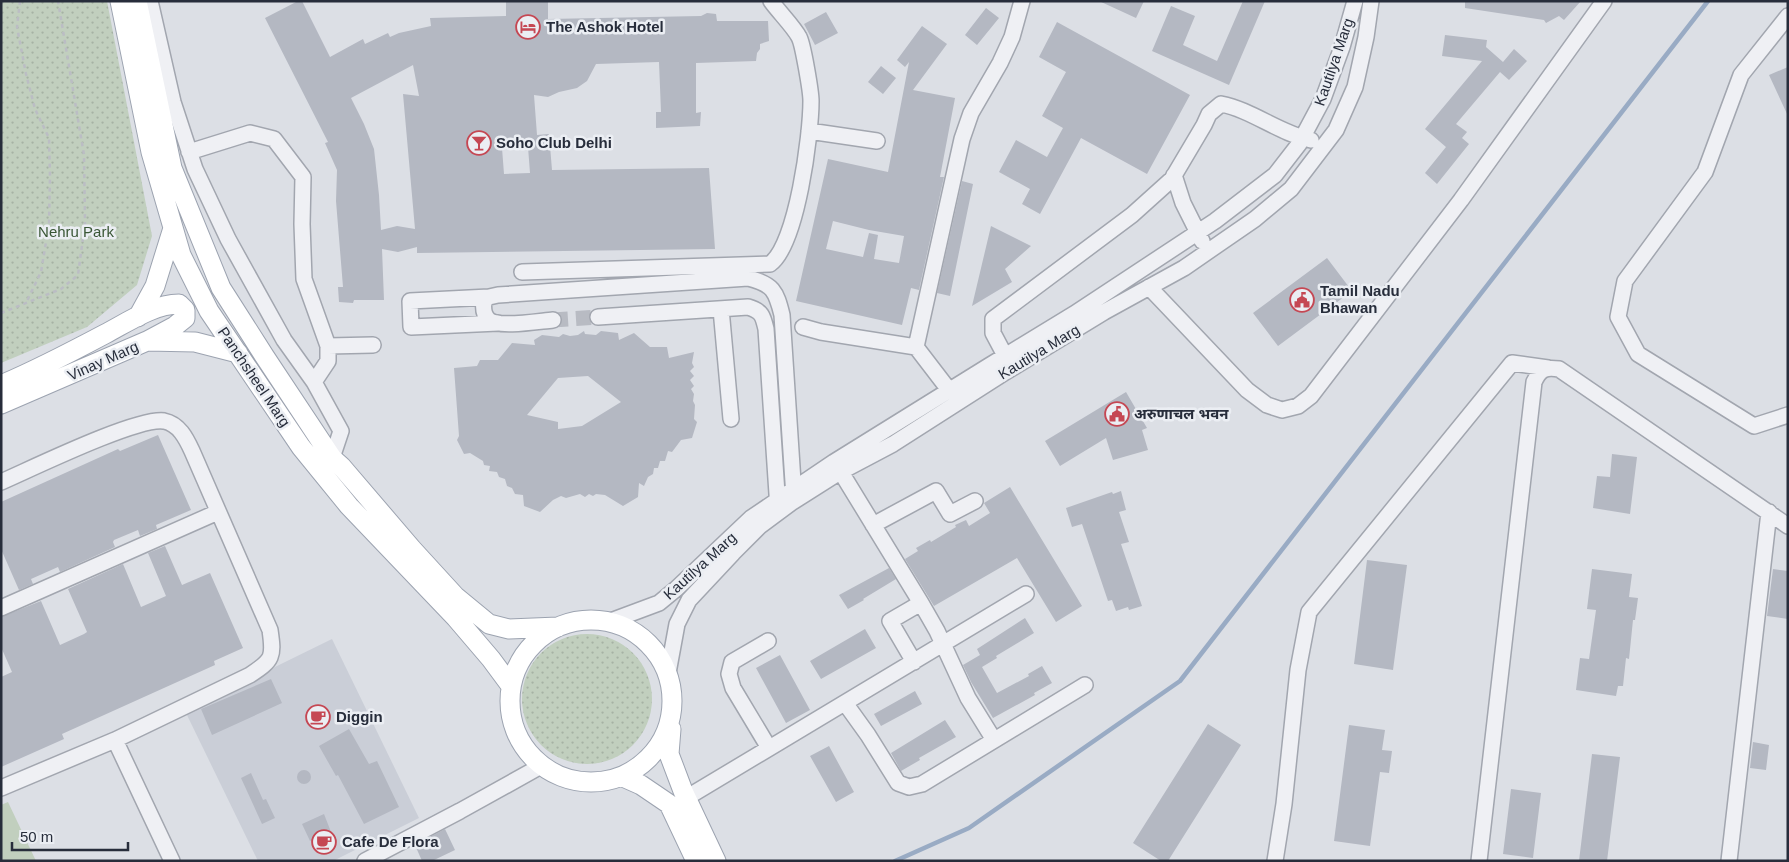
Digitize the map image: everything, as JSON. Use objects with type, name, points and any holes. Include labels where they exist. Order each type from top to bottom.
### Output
[{"type":"main road","name":"Panchsheel Marg","points":[[120,1],[150,152],[181,255],[209,311],[301,447],[348,506],[456,618],[511,686]]},
{"type":"main road","name":"Panchsheel Marg","points":[[137,1],[172,168],[221,288],[264,357],[332,458],[455,596],[489,624],[509,629],[558,627]]},
{"type":"main road","name":"Vinay Marg","points":[[1,385],[28,374],[138,317],[155,286],[173,228]]},
{"type":"main road","points":[[138,317],[167,304],[179,304],[185,310],[185,318],[175,326],[147,341]]},
{"type":"main road","name":"Vinay Marg","points":[[1,404],[147,341],[194,342],[238,353]]},
{"type":"main road","points":[[672,716],[662,741],[646,762],[622,777],[595,783],[566,779],[542,766],[526,750],[515,730],[510,709],[511,686],[517,668],[527,651],[541,637],[558,627],[583,620],[608,622],[634,632],[654,650],[668,673],[672,694],[672,716],[669,754],[686,798],[716,861]]},
{"type":"main road","points":[[622,777],[641,785],[668,804],[696,861]]},
{"type":"street","points":[[150,1],[173,102],[195,169],[228,239],[284,340],[314,382],[341,431],[332,458]]},
{"type":"street","points":[[522,272],[770,264],[776,259],[783,248],[797,206],[809,131],[811,100],[800,37],[771,1]]},
{"type":"street","points":[[916,347],[962,139],[971,113],[1000,63],[1012,37],[1022,1]]},
{"type":"street","name":"Kautilya Marg","points":[[837,467],[893,444],[1074,314],[1197,233],[1275,175],[1302,138],[1323,99],[1342,47],[1355,1]]},
{"type":"street","name":"Kautilya Marg","points":[[668,673],[677,624],[689,600],[778,507],[949,390],[1008,362],[1184,268],[1255,219],[1291,189],[1336,130],[1355,87],[1366,37],[1371,1]]},
{"type":"street","points":[[1149,287],[1247,390],[1267,405],[1282,410],[1298,406],[1311,396],[1461,200],[1604,1]]},
{"type":"street","points":[[1788,16],[1741,75],[1705,172],[1625,281],[1618,317],[1638,354],[1754,426],[1788,415]]},
{"type":"street","points":[[1008,362],[993,333],[993,319],[1132,215],[1172,179],[1209,114],[1221,104],[1236,107],[1302,138],[1325,143]]},
{"type":"street","points":[[809,131],[877,141]]},
{"type":"street","points":[[190,152],[250,133],[274,139],[303,177],[304,279],[328,346],[328,361],[314,382]]},
{"type":"street","points":[[1174,175],[1183,203],[1208,251]]},
{"type":"street","points":[[553,320],[411,327],[410,301],[748,278],[764,282],[777,296],[782,315],[794,496]]},
{"type":"street","points":[[489,297],[484,301],[483,310],[488,320],[498,323]]},
{"type":"street","points":[[598,317],[748,308],[756,309],[763,316],[766,329],[778,507]]},
{"type":"street","points":[[721,309],[731,419]]},
{"type":"street","points":[[803,327],[821,332],[916,347],[949,390]]},
{"type":"street","points":[[328,346],[373,345]]},
{"type":"street","points":[[1275,861],[1284,804],[1298,670],[1309,612],[1512,363],[1559,369],[1788,526]]},
{"type":"street","points":[[1479,861],[1534,382],[1538,373],[1548,368]]},
{"type":"street","points":[[1,482],[120,431],[153,422],[164,421],[175,426],[183,434],[270,630],[273,649],[267,663],[250,675],[115,740],[1,788]]},
{"type":"street","points":[[837,467],[921,603],[968,698],[994,740]]},
{"type":"street","points":[[873,525],[936,491],[950,514],[975,501]]},
{"type":"street","name":"Kautilya Marg","points":[[608,622],[659,603],[751,518],[778,507]]},
{"type":"street","points":[[1,608],[218,512]]},
{"type":"street","points":[[1729,861],[1769,512]]},
{"type":"street","points":[[686,798],[1026,594]]},
{"type":"street","points":[[914,662],[890,621],[921,603]]},
{"type":"street","points":[[768,641],[732,662],[729,674],[732,688],[769,748]]},
{"type":"street","points":[[845,703],[868,735],[898,783],[909,787],[922,784],[1086,685]]},
{"type":"street","points":[[115,740],[172,861]]},
{"type":"street","points":[[365,861],[542,766]]},
{"type":"path","points":[[20,1],[17,27],[35,109],[49,138],[50,176],[49,224],[41,272],[25,303]]},
{"type":"path","points":[[1,313],[61,289],[78,275],[85,223],[84,155],[58,1]]},
{"type":"shaded area","points":[[332,639],[419,818],[333,861],[258,861],[185,711]]},
{"type":"green space","name":"Nehru Park","points":[[1,1],[107,1],[152,236],[137,285],[87,327],[1,363]]},
{"type":"green space","points":[[587,634],[612,639],[633,653],[647,674],[652,699],[647,724],[633,745],[612,759],[587,764],[562,759],[541,745],[527,724],[522,699],[527,674],[541,653],[562,639]]},
{"type":"green space","points":[[8,802],[36,861],[1,861],[1,805]]},
{"type":"building","points":[[298,1],[302,1],[330,57],[363,39],[365,44],[388,33],[390,37],[399,33],[431,26],[430,18],[506,16],[506,1],[548,1],[548,19],[701,16],[707,13],[716,14],[717,21],[768,21],[769,41],[760,44],[756,61],[696,63],[696,113],[701,112],[700,126],[656,128],[656,112],[661,112],[659,62],[596,64],[587,81],[577,88],[559,92],[548,97],[534,95],[537,135],[549,134],[552,170],[709,168],[715,249],[417,253],[417,247],[398,252],[382,249],[384,300],[354,300],[353,303],[339,302],[338,287],[343,287],[336,201],[337,170],[325,143],[328,142],[265,18]],"holes":[[[413,65],[419,96],[403,94],[415,229],[397,226],[381,230],[374,149],[351,98]],[[528,147],[530,173],[504,174],[502,148]]]},
{"type":"building","points":[[1099,1],[1144,1],[1136,18]]},
{"type":"building","points":[[1243,1],[1265,1],[1229,85],[1152,51],[1171,6],[1195,16],[1183,45],[1217,61]]},
{"type":"building","points":[[1465,1],[1581,1],[1564,20],[1559,16],[1546,23],[1544,20],[1465,8]]},
{"type":"building","points":[[986,8],[999,18],[977,45],[965,35]]},
{"type":"building","points":[[826,12],[838,33],[815,45],[804,24]]},
{"type":"building","points":[[1057,22],[1190,95],[1147,174],[1081,138],[1040,214],[1022,204],[1030,189],[999,172],[1016,140],[1047,157],[1063,128],[1042,116],[1066,72],[1039,57]]},
{"type":"building","points":[[922,26],[947,44],[913,90],[955,98],[940,177],[944,177],[919,290],[911,288],[902,325],[796,301],[828,159],[888,172],[909,62],[905,67],[897,60]],"holes":[[[833,221],[904,236],[899,263],[874,259],[878,235],[869,233],[863,257],[826,249]]]},
{"type":"building","points":[[1445,35],[1487,40],[1486,47],[1503,62],[1514,49],[1527,61],[1509,80],[1500,72],[1456,124],[1467,132],[1462,138],[1469,144],[1437,184],[1425,173],[1446,147],[1425,129],[1482,61],[1442,56]]},
{"type":"building","points":[[881,66],[896,78],[883,94],[868,82]]},
{"type":"building","points":[[1788,67],[1788,116],[1769,75]]},
{"type":"building","points":[[962,181],[973,184],[950,296],[937,293]]},
{"type":"building","points":[[991,226],[1031,246],[1005,269],[1012,282],[972,306]]},
{"type":"building","points":[[1327,258],[1352,291],[1278,346],[1253,313]]},
{"type":"building","points":[[584,331],[585,334],[596,335],[601,331],[618,333],[619,340],[634,333],[650,347],[667,347],[669,358],[694,352],[692,363],[694,367],[690,371],[694,376],[690,380],[694,386],[691,389],[694,394],[694,419],[697,422],[692,438],[681,440],[672,452],[668,451],[665,461],[660,461],[658,468],[654,468],[653,474],[648,477],[644,486],[639,483],[638,497],[623,506],[605,495],[596,494],[593,496],[589,494],[585,497],[580,494],[566,498],[561,496],[553,500],[540,512],[524,506],[523,495],[515,494],[512,488],[507,486],[505,479],[499,477],[497,472],[489,471],[490,466],[484,465],[483,461],[470,453],[464,454],[457,440],[459,436],[454,368],[477,366],[480,360],[498,360],[512,343],[535,345],[534,340],[542,335],[559,337],[563,334],[570,336],[578,335]],"holes":[[[588,376],[621,402],[582,426],[558,429],[558,422],[527,415],[558,378]]]},
{"type":"building","points":[[1126,392],[1147,428],[1142,430],[1148,450],[1113,460],[1106,438],[1060,466],[1045,441]]},
{"type":"building","points":[[158,435],[191,510],[156,525],[157,529],[140,536],[138,530],[114,540],[115,547],[60,572],[58,567],[31,579],[33,584],[19,590],[1,549],[1,502],[118,449],[120,451]]},
{"type":"building","points":[[1612,454],[1637,457],[1630,514],[1593,508],[1597,476],[1610,477]]},
{"type":"building","points":[[1010,487],[1082,606],[1056,622],[1017,558],[934,606],[905,559],[918,551],[916,548],[930,540],[931,542],[956,527],[955,525],[966,520],[969,526],[990,513],[984,503]]},
{"type":"building","points":[[1121,491],[1126,510],[1119,512],[1129,542],[1121,544],[1142,606],[1129,610],[1128,607],[1116,611],[1112,600],[1108,601],[1082,524],[1072,527],[1066,508],[1112,492],[1113,494]]},
{"type":"building","points":[[165,546],[182,585],[210,573],[243,648],[214,661],[215,665],[62,734],[64,739],[1,767],[1,677],[12,672],[1,647],[1,617],[41,601],[60,645],[87,632],[68,589],[123,564],[141,607],[166,596],[148,553]]},
{"type":"building","points":[[1367,560],[1407,565],[1393,670],[1354,664]]},
{"type":"building","points":[[889,568],[896,579],[848,609],[839,595]]},
{"type":"building","points":[[1592,569],[1632,574],[1629,597],[1638,598],[1635,620],[1633,620],[1629,659],[1626,658],[1623,686],[1618,686],[1616,696],[1576,690],[1580,658],[1589,659],[1596,610],[1587,609]]},
{"type":"building","points":[[1773,569],[1788,571],[1788,619],[1767,616]]},
{"type":"building","points":[[1025,618],[1034,633],[996,656],[997,658],[982,667],[997,693],[1029,676],[1028,674],[1042,666],[1052,683],[1034,693],[1035,695],[993,718],[963,665],[980,655],[977,649]]},
{"type":"building","points":[[865,629],[876,648],[821,679],[810,661]]},
{"type":"building","points":[[780,655],[810,710],[786,723],[756,668]]},
{"type":"building","points":[[271,679],[282,703],[212,735],[201,709]]},
{"type":"building","points":[[915,691],[922,704],[881,726],[874,714]]},
{"type":"building","points":[[945,720],[956,737],[919,758],[920,760],[901,771],[891,753]]},
{"type":"building","points":[[1208,724],[1241,745],[1168,861],[1161,861],[1133,843]]},
{"type":"building","points":[[1349,725],[1385,730],[1382,750],[1392,751],[1389,773],[1380,772],[1370,846],[1334,841]]},
{"type":"building","points":[[349,729],[369,764],[377,761],[399,807],[364,824],[338,775],[336,776],[319,746]]},
{"type":"building","points":[[1753,742],[1769,745],[1766,770],[1750,768]]},
{"type":"building","points":[[829,746],[854,792],[836,802],[810,756]]},
{"type":"building","points":[[1592,754],[1620,757],[1607,861],[1579,861]]},
{"type":"building","points":[[301,770],[307,770],[311,777],[307,784],[301,784],[297,780],[297,774]]},
{"type":"building","points":[[251,773],[263,800],[266,799],[275,818],[262,824],[241,778]]},
{"type":"building","points":[[1511,789],[1541,793],[1533,858],[1503,854]]},
{"type":"building","points":[[324,814],[331,832],[310,841],[302,824]]},
{"type":"building","points":[[445,829],[455,850],[432,861],[422,861],[415,845]]},
{"type":"waterway","points":[[895,861],[969,828],[1180,681],[1708,1]]},
{"type":"tunnel","points":[[553,320],[598,317]]},
{"type":"place","name":"The Ashok Hotel","points":[[528,27]]},
{"type":"place","name":"Soho Club Delhi","points":[[479,143]]},
{"type":"place","name":"Tamil Nadu Bhawan","points":[[1302,300]]},
{"type":"place","name":"अरुणाचल भवन","points":[[1117,414]]},
{"type":"place","name":"Diggin","points":[[318,717]]},
{"type":"place","name":"Cafe De Flora","points":[[324,842]]}]
